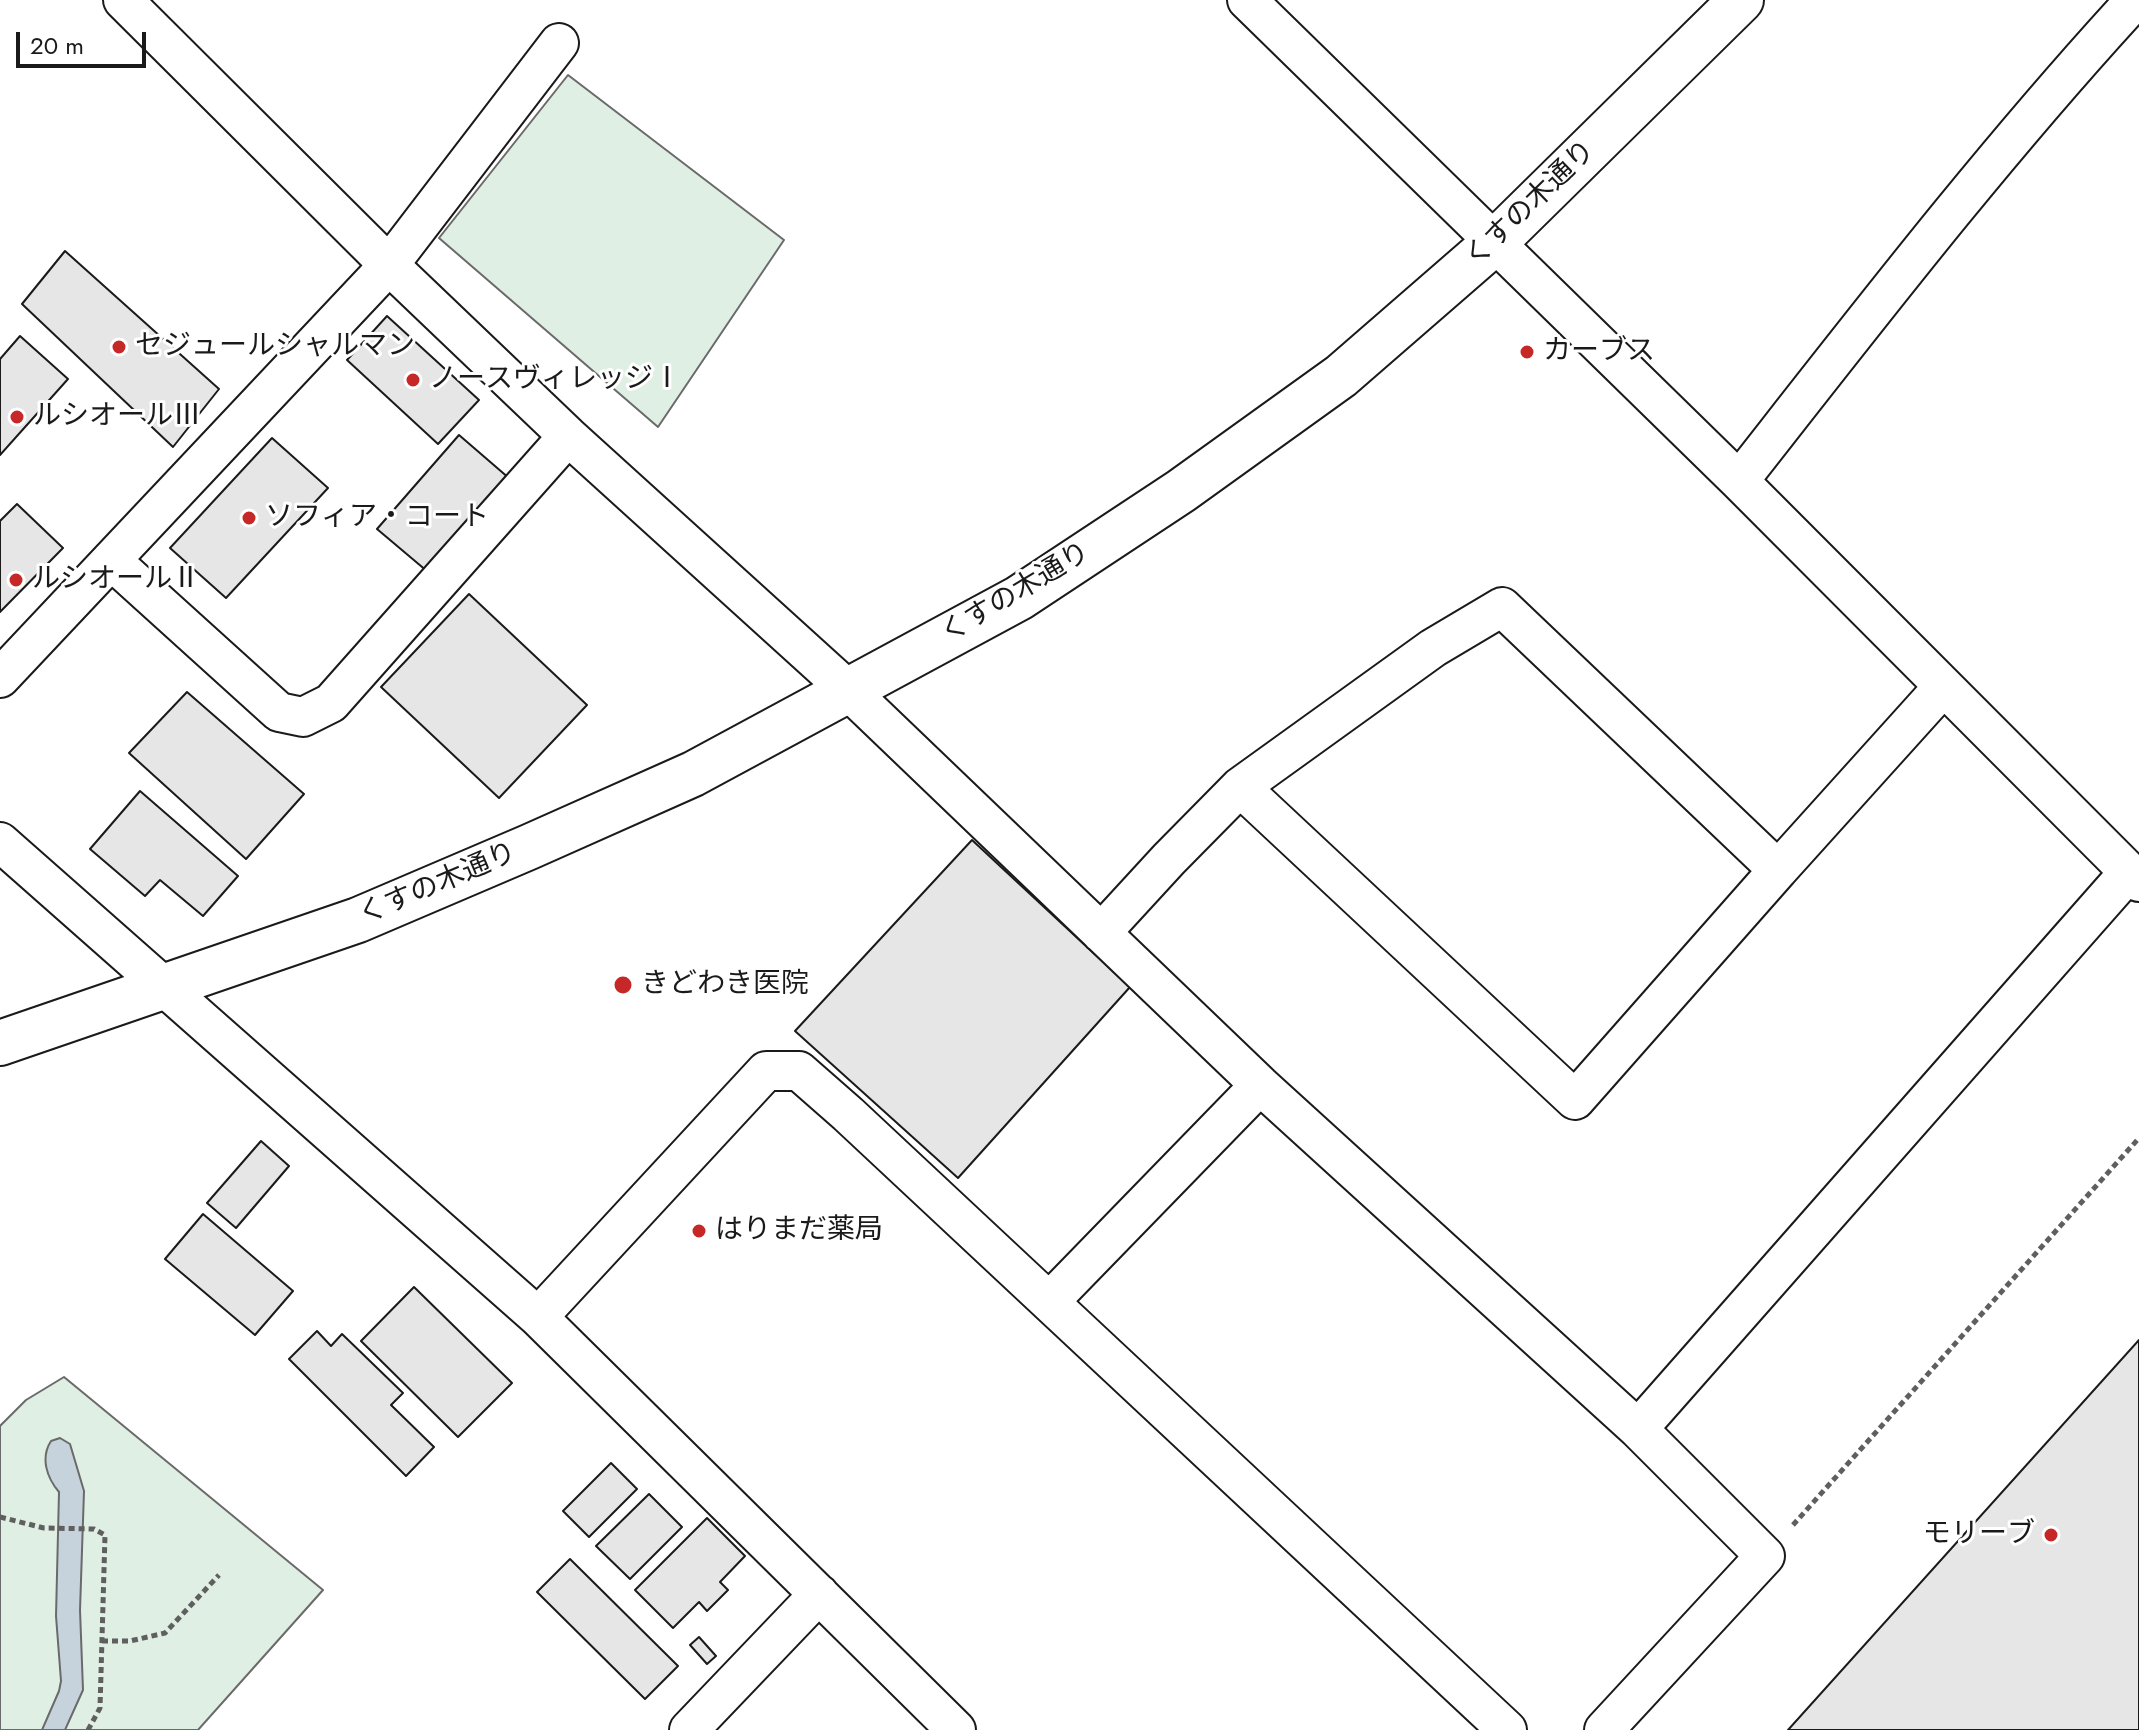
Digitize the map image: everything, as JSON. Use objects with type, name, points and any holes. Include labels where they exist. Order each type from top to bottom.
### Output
[{"type":"street","points":[[123,0],[389,265],[568,436],[847,689],[1260,1085],[1638,1429],[1765,1556],[1604,1730]]},
{"type":"street","points":[[1247,0],[1739,481],[2134,877],[1638,1429]]},
{"type":"street","name":"くすの木通り","points":[[0,1043],[358,920],[529,847],[693,774],[1019,598],[1181,491],[1341,376],[1494,243],[1741,0]]},
{"type":"street","points":[[1739,481],[1957,205],[2065,76],[2135,0]]},
{"type":"street","points":[[0,678],[389,265],[559,43]]},
{"type":"street","points":[[111,560],[279,712],[303,717],[331,703],[568,436]]},
{"type":"street","points":[[1101,933],[1240,787],[1433,648],[1502,607],[1778,870]]},
{"type":"street","points":[[1240,787],[1575,1100],[1943,687]]},
{"type":"street","points":[[0,842],[538,1317],[956,1730]]},
{"type":"street","points":[[538,1317],[766,1071],[799,1071],[1507,1730]]},
{"type":"street","points":[[1049,1302],[1260,1085]]},
{"type":"street","points":[[689,1730],[819,1594]]},
{"type":"path","points":[[1765,1556],[2139,1138]]},
{"type":"path","points":[[0,1517],[44,1528],[94,1529],[105,1535],[100,1708],[88,1730]]},
{"type":"path","points":[[102,1641],[130,1641],[165,1633],[219,1575]]},
{"type":"green space","points":[[568,75],[784,240],[658,427],[439,238]]},
{"type":"green space","points":[[64,1377],[323,1590],[198,1730],[0,1730],[0,1426],[26,1400]]},
{"type":"shaded area","points":[[60,1438],[70,1444],[84,1491],[80,1610],[83,1690],[65,1730],[42,1730],[61,1681],[56,1616],[59,1492],[48,1474],[46,1461],[51,1441]]},
{"type":"building","name":"セジュールシャルマン","points":[[65,251],[219,389],[173,447],[22,304]]},
{"type":"building","name":"ノースヴィレッジⅠ","points":[[387,316],[479,400],[438,444],[347,360]]},
{"type":"building","name":"ルシオールⅢ","points":[[20,336],[68,379],[0,455],[0,359]]},
{"type":"building","points":[[459,435],[510,479],[428,572],[377,529]]},
{"type":"building","name":"ソフィア・コート","points":[[272,438],[328,488],[226,598],[170,548]]},
{"type":"building","name":"ルシオールⅡ","points":[[17,504],[63,548],[0,612],[0,521]]},
{"type":"building","points":[[469,594],[587,705],[499,798],[381,687]]},
{"type":"building","points":[[187,692],[304,794],[246,859],[129,753]]},
{"type":"building","points":[[140,791],[238,876],[203,916],[160,880],[145,896],[90,849]]},
{"type":"building","points":[[972,840],[1130,987],[958,1178],[795,1031]]},
{"type":"building","points":[[261,1141],[289,1166],[236,1228],[207,1203]]},
{"type":"building","points":[[203,1214],[293,1291],[255,1335],[165,1259]]},
{"type":"building","points":[[414,1287],[512,1383],[458,1437],[361,1341]]},
{"type":"building","points":[[317,1331],[331,1346],[342,1334],[403,1393],[391,1405],[434,1447],[406,1476],[289,1359]]},
{"type":"building","name":"モリーブ","points":[[2139,1340],[2139,1730],[1788,1730]]},
{"type":"building","points":[[611,1463],[637,1489],[589,1537],[563,1511]]},
{"type":"building","points":[[649,1494],[682,1527],[630,1579],[596,1546]]},
{"type":"building","points":[[707,1518],[745,1556],[720,1582],[728,1590],[707,1611],[699,1602],[673,1628],[635,1590]]},
{"type":"building","points":[[570,1559],[678,1666],[645,1699],[537,1592]]},
{"type":"building","points":[[699,1637],[716,1656],[707,1664],[690,1645]]},
{"type":"place","name":"セジュールシャルマン","points":[[119,347]]},
{"type":"place","name":"カーブス","points":[[1527,352]]},
{"type":"place","name":"ノースヴィレッジⅠ","points":[[413,380]]},
{"type":"place","name":"ルシオールⅢ","points":[[17,417]]},
{"type":"place","name":"ソフィア・コート","points":[[249,518]]},
{"type":"place","name":"ルシオールⅡ","points":[[16,580]]},
{"type":"place","name":"きどわき医院","points":[[623,985]]},
{"type":"place","name":"はりまだ薬局","points":[[699,1231]]},
{"type":"place","name":"モリーブ","points":[[2051,1535]]}]
